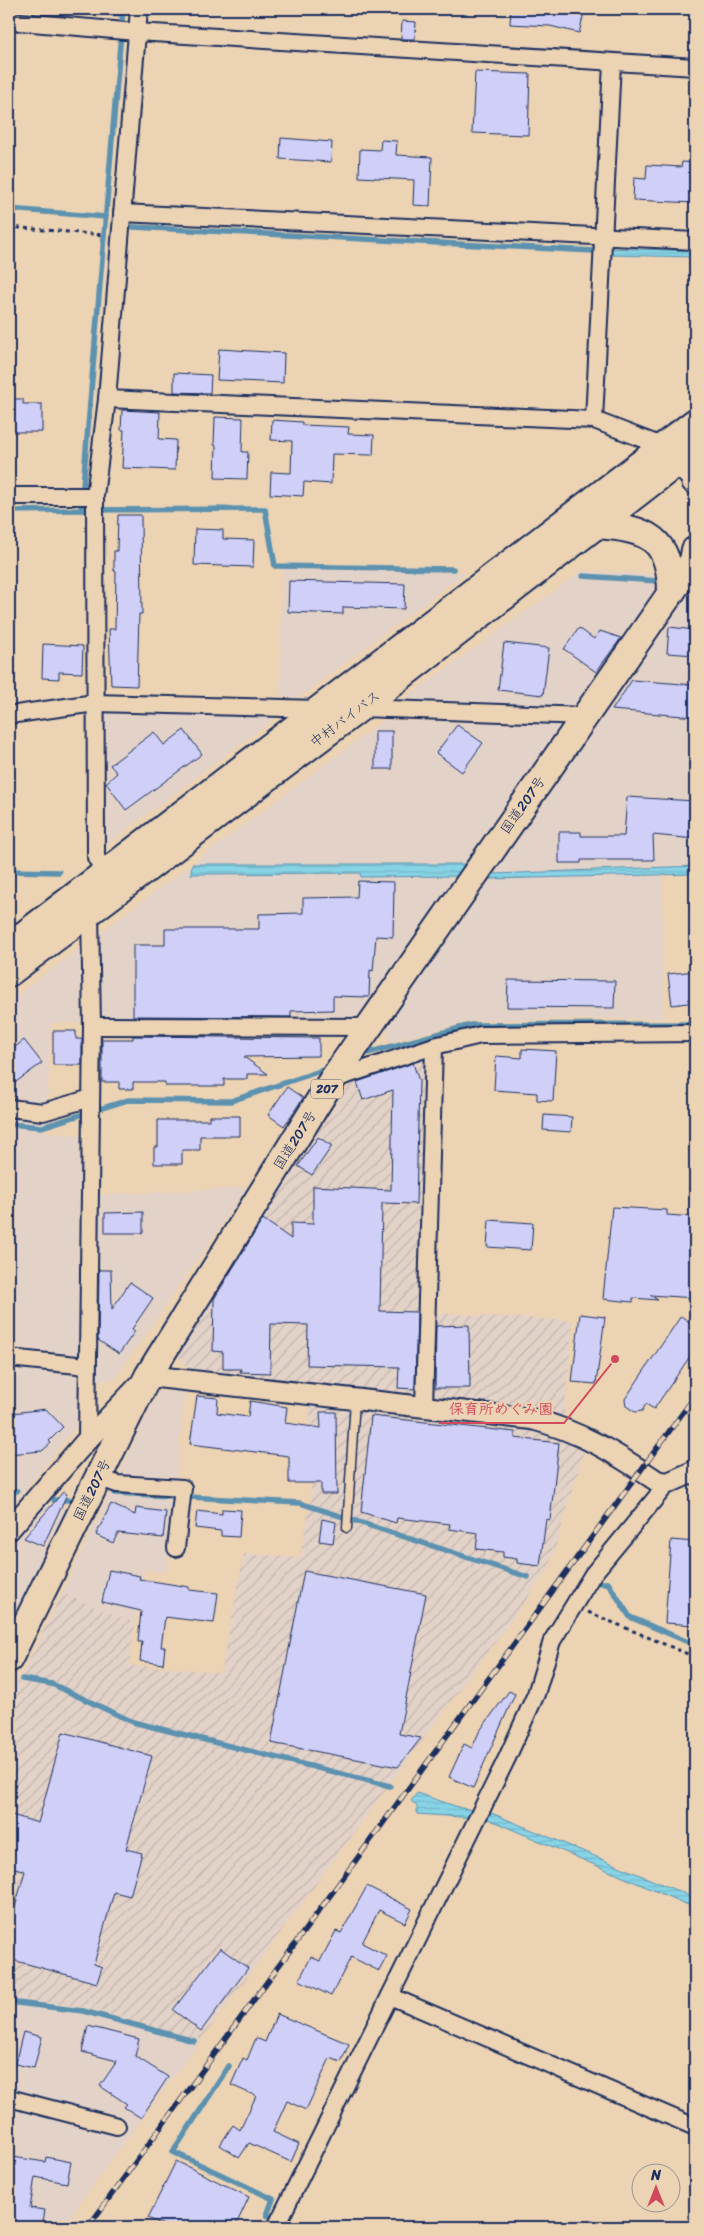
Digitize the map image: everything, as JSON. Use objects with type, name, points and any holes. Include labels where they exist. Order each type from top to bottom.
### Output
[{"type":"highway","points":[[683,459],[695,422]]},
{"type":"highway","name":"中村バイパス","points":[[113,880],[360,708],[683,459]]},
{"type":"highway","name":"中村バイパス","points":[[9,973],[83,904],[318,709],[683,459]]},
{"type":"highway","points":[[596,525],[628,528],[642,533],[656,542],[665,555],[671,572],[671,593]]},
{"type":"highway","name":"国道207号","points":[[9,1660],[148,1376],[332,1080],[695,557]]},
{"type":"highway","name":"中村バイパス","points":[[9,946],[83,904]]},
{"type":"street","points":[[113,880],[96,858],[95,496],[107,399],[139,9]]},
{"type":"street","points":[[9,21],[137,32],[695,67]]},
{"type":"street","points":[[594,420],[612,63]]},
{"type":"street","points":[[122,213],[695,241]]},
{"type":"street","points":[[107,399],[594,420],[683,459]]},
{"type":"street","points":[[9,496],[95,496]]},
{"type":"street","points":[[9,715],[95,703],[318,709]]},
{"type":"street","points":[[360,708],[586,716]]},
{"type":"street","points":[[83,904],[92,1026],[87,1366],[88,1440]]},
{"type":"street","points":[[92,1026],[370,1027]]},
{"type":"street","points":[[332,1080],[434,1046],[481,1034],[695,1033]]},
{"type":"street","points":[[424,1407],[434,1046]]},
{"type":"street","points":[[9,1108],[43,1112],[91,1108]]},
{"type":"street","points":[[9,1358],[87,1366]]},
{"type":"street","points":[[9,1530],[88,1440],[148,1376],[532,1419],[563,1427],[600,1444],[658,1481],[668,1483]]},
{"type":"street","points":[[278,2223],[483,1807],[536,1694],[552,1642],[593,1574],[668,1483],[695,1471]]},
{"type":"street","points":[[98,1478],[117,1484],[183,1488],[176,1548]]},
{"type":"street","points":[[390,1996],[695,2127]]},
{"type":"street","points":[[9,2098],[117,2126]]},
{"type":"lane","points":[[347,1528],[350,1513],[355,1399]]},
{"type":"path","points":[[9,227],[98,235]]},
{"type":"path","points":[[574,1606],[695,1657]]},
{"type":"shaded area","points":[[282,569],[466,572],[298,698],[280,696]]},
{"type":"shaded area","points":[[582,571],[659,574],[662,588],[577,707],[400,702]]},
{"type":"shaded area","points":[[695,583],[695,871],[662,871],[664,1018],[471,1021],[389,1042],[386,1027]]},
{"type":"shaded area","points":[[88,712],[275,718],[86,860]]},
{"type":"shaded area","points":[[384,720],[564,724],[357,1023],[51,1023],[46,1132],[98,1137],[96,1195],[247,1188],[115,1379],[80,1383],[78,1424],[9,1510],[9,1001]]},
{"type":"shaded area","points":[[438,1049],[431,1313],[573,1321],[562,1437],[585,1448],[549,1569],[201,2040],[82,2007],[9,1997],[9,1700],[62,1593],[135,1623],[129,1665],[221,1672],[244,1554],[300,1558],[311,1498],[309,1383],[187,1368],[179,1356],[227,1263],[355,1077]]},
{"type":"shaded area","points":[[185,1390],[167,1573],[145,1570],[135,1623],[62,1593],[158,1392]]},
{"type":"shaded area","points":[[48,1503],[68,1509],[9,1625],[9,1546]]},
{"type":"shaded area","points":[[9,1997],[82,2007],[201,2040],[62,2227],[9,2227]]},
{"type":"water","points":[[606,248],[695,251],[695,257],[608,255]]},
{"type":"water","points":[[192,864],[466,864],[458,876],[361,877],[360,873],[191,874]]},
{"type":"water","points":[[695,866],[695,874],[490,879],[494,874]]},
{"type":"water","points":[[417,1793],[461,1808],[489,1812],[695,1898],[695,1908],[488,1819],[417,1814],[417,1806],[411,1801]]},
{"type":"building","points":[[511,9],[585,9],[579,33],[550,26],[510,24]]},
{"type":"building","points":[[402,21],[416,22],[415,39],[401,39]]},
{"type":"building","points":[[475,72],[530,74],[528,135],[472,133]]},
{"type":"building","points":[[281,138],[332,142],[331,162],[280,159]]},
{"type":"building","points":[[381,140],[397,141],[396,155],[432,157],[430,206],[413,205],[414,180],[359,177],[360,149],[380,150]]},
{"type":"building","points":[[682,162],[695,163],[695,203],[633,200],[634,178],[646,179],[647,165],[681,167]]},
{"type":"building","points":[[219,349],[284,353],[283,383],[217,380]]},
{"type":"building","points":[[174,373],[211,375],[210,393],[174,392]]},
{"type":"building","points":[[9,399],[23,399],[23,404],[42,404],[42,432],[9,432]]},
{"type":"building","points":[[122,410],[160,412],[159,439],[176,440],[175,470],[122,468],[124,430],[121,430]]},
{"type":"building","points":[[215,417],[243,418],[242,452],[248,452],[247,479],[215,478]]},
{"type":"building","points":[[272,420],[302,422],[302,425],[349,427],[348,434],[374,435],[373,455],[332,454],[331,484],[304,482],[303,496],[270,494],[271,472],[291,473],[292,441],[271,440]]},
{"type":"building","points":[[118,515],[141,515],[142,614],[139,614],[137,686],[111,685],[109,629],[115,629],[116,571],[114,571],[114,551],[117,551]]},
{"type":"building","points":[[195,529],[223,530],[223,539],[254,540],[253,567],[194,565]]},
{"type":"building","points":[[289,581],[405,584],[404,609],[343,607],[343,614],[288,612]]},
{"type":"building","points":[[669,627],[695,630],[695,655],[667,653]]},
{"type":"building","points":[[579,628],[594,639],[600,631],[621,638],[596,672],[564,649]]},
{"type":"building","points":[[504,643],[549,648],[543,695],[498,690]]},
{"type":"building","points":[[43,644],[83,646],[82,673],[59,672],[59,679],[42,678]]},
{"type":"building","points":[[632,680],[695,685],[695,717],[612,710]]},
{"type":"building","points":[[457,725],[483,743],[462,772],[436,753]]},
{"type":"building","points":[[184,730],[202,754],[126,810],[106,783],[117,773],[110,765],[154,732],[164,745]]},
{"type":"building","points":[[375,731],[392,731],[392,769],[375,769]]},
{"type":"building","points":[[627,797],[695,801],[695,839],[653,835],[654,860],[581,860],[581,863],[559,863],[559,832],[581,832],[581,836],[624,836]]},
{"type":"building","points":[[358,881],[394,882],[393,937],[376,936],[373,971],[370,970],[369,997],[333,996],[333,1010],[291,1011],[291,1017],[133,1016],[133,945],[165,945],[165,929],[259,929],[259,914],[303,913],[303,898],[357,897]]},
{"type":"building","points":[[695,971],[695,1002],[672,1005],[668,974]]},
{"type":"building","points":[[508,980],[615,981],[614,1008],[507,1007]]},
{"type":"building","points":[[53,1031],[76,1031],[76,1039],[82,1039],[82,1065],[53,1065]]},
{"type":"building","points":[[133,1036],[319,1038],[319,1056],[244,1057],[268,1074],[247,1074],[247,1079],[224,1079],[224,1086],[165,1086],[165,1082],[133,1082],[133,1089],[119,1089],[119,1082],[102,1082],[102,1039],[133,1039]]},
{"type":"building","points":[[24,1040],[42,1063],[9,1087],[9,1052]]},
{"type":"building","points":[[522,1049],[556,1051],[553,1101],[537,1100],[537,1093],[494,1090],[496,1056],[522,1058]]},
{"type":"building","points":[[413,1063],[419,1081],[416,1204],[382,1203],[380,1311],[417,1312],[415,1389],[398,1388],[399,1367],[307,1365],[308,1325],[271,1324],[270,1373],[240,1372],[241,1369],[223,1369],[223,1352],[213,1351],[214,1299],[263,1219],[291,1239],[291,1223],[313,1224],[313,1186],[391,1190],[393,1090],[363,1100],[357,1082]]},
{"type":"building","points":[[287,1087],[303,1098],[284,1126],[268,1115]]},
{"type":"building","points":[[544,1115],[572,1117],[571,1132],[543,1130]]},
{"type":"building","points":[[209,1116],[240,1116],[240,1136],[200,1136],[200,1150],[182,1150],[182,1164],[154,1164],[154,1147],[158,1147],[158,1120],[209,1120]]},
{"type":"building","points":[[318,1137],[332,1146],[312,1175],[298,1166]]},
{"type":"building","points":[[612,1207],[667,1210],[667,1215],[695,1217],[695,1298],[650,1295],[658,1300],[633,1298],[633,1302],[603,1299]]},
{"type":"building","points":[[143,1212],[143,1233],[105,1233],[105,1213]]},
{"type":"building","points":[[489,1220],[533,1223],[531,1250],[487,1247]]},
{"type":"building","points":[[99,1270],[111,1270],[112,1309],[130,1282],[153,1298],[132,1329],[135,1331],[119,1354],[98,1340]]},
{"type":"building","points":[[580,1314],[605,1317],[596,1384],[572,1382]]},
{"type":"building","points":[[681,1316],[695,1326],[695,1349],[654,1409],[646,1404],[642,1411],[635,1412],[626,1406],[625,1399]]},
{"type":"building","points":[[469,1325],[470,1388],[435,1388],[436,1326]]},
{"type":"building","points":[[197,1396],[218,1398],[217,1413],[248,1417],[250,1401],[287,1407],[285,1423],[321,1428],[320,1412],[336,1412],[337,1494],[321,1494],[321,1483],[289,1483],[289,1456],[190,1444]]},
{"type":"building","points":[[46,1409],[63,1427],[49,1441],[51,1443],[42,1451],[9,1454],[9,1440],[14,1440],[12,1413]]},
{"type":"building","points":[[371,1416],[515,1432],[515,1438],[559,1443],[550,1520],[546,1519],[540,1566],[517,1563],[517,1559],[503,1557],[503,1552],[476,1549],[478,1533],[449,1529],[450,1524],[397,1518],[396,1523],[361,1512]]},
{"type":"building","points":[[63,1492],[67,1494],[43,1546],[24,1538]]},
{"type":"building","points":[[111,1504],[135,1515],[136,1508],[166,1512],[163,1538],[118,1533],[113,1543],[96,1535]]},
{"type":"building","points":[[222,1509],[241,1510],[239,1537],[221,1536],[221,1531],[195,1528],[197,1511],[222,1514]]},
{"type":"building","points":[[322,1519],[336,1522],[333,1543],[319,1541]]},
{"type":"building","points":[[671,1540],[695,1542],[695,1625],[665,1623]]},
{"type":"building","points":[[109,1570],[140,1576],[139,1579],[189,1587],[189,1590],[218,1593],[214,1623],[165,1617],[161,1647],[165,1647],[163,1664],[140,1661],[142,1642],[138,1642],[141,1611],[102,1602]]},
{"type":"building","points":[[304,1571],[426,1594],[399,1734],[421,1738],[398,1767],[271,1743]]},
{"type":"building","points":[[509,1691],[515,1694],[473,1788],[449,1777],[464,1744],[472,1748],[479,1732]]},
{"type":"building","points":[[63,1732],[152,1756],[126,1849],[142,1853],[130,1896],[114,1892],[94,1964],[102,1967],[97,1983],[9,1959],[9,1929],[25,1871],[9,1866],[9,1814],[38,1823]]},
{"type":"building","points":[[367,1886],[412,1909],[405,1923],[379,1910],[362,1943],[387,1956],[379,1971],[351,1957],[331,1996],[299,1980],[311,1957],[320,1961],[336,1931],[341,1933]]},
{"type":"building","points":[[220,1948],[248,1968],[201,2031],[173,2010]]},
{"type":"building","points":[[277,2014],[349,2044],[341,2062],[330,2058],[306,2110],[287,2101],[273,2132],[299,2144],[291,2162],[249,2143],[239,2158],[220,2145],[233,2125],[240,2130],[256,2096],[231,2085],[243,2058],[247,2060],[256,2038],[265,2042]]},
{"type":"building","points":[[88,2026],[139,2039],[135,2056],[168,2077],[141,2118],[124,2107],[127,2104],[100,2086],[117,2061],[82,2052]]},
{"type":"building","points":[[23,2032],[42,2037],[34,2068],[15,2064]]},
{"type":"building","points":[[13,2157],[45,2162],[46,2157],[71,2162],[67,2183],[35,2177],[30,2208],[45,2210],[42,2227],[9,2226],[9,2178]]},
{"type":"building","points":[[176,2161],[249,2197],[235,2227],[168,2227],[148,2218]]},
{"type":"waterway","points":[[62,9],[123,14]]},
{"type":"waterway","points":[[9,511],[81,510],[123,9]]},
{"type":"waterway","points":[[9,209],[106,217]]},
{"type":"waterway","points":[[133,227],[594,251]]},
{"type":"waterway","points":[[81,510],[265,509],[275,566],[453,569]]},
{"type":"waterway","points":[[583,576],[658,581]]},
{"type":"waterway","points":[[9,871],[59,872]]},
{"type":"waterway","points":[[367,1053],[471,1025],[695,1024]]},
{"type":"waterway","points":[[9,1124],[42,1127],[128,1100],[231,1101],[329,1068]]},
{"type":"waterway","points":[[9,1491],[17,1491]]},
{"type":"waterway","points":[[115,1493],[300,1503],[528,1577]]},
{"type":"waterway","points":[[54,1500],[69,1500]]},
{"type":"waterway","points":[[600,1583],[608,1583],[630,1617],[695,1645]]},
{"type":"waterway","points":[[22,1679],[52,1684],[133,1722],[390,1786]]},
{"type":"waterway","points":[[9,2002],[83,2011],[194,2041]]},
{"type":"waterway","points":[[229,2066],[173,2152],[273,2199],[267,2215],[292,2227]]},
{"type":"railway","points":[[88,2227],[695,1396]]},
{"type":"place","name":"保育所めぐみ園","points":[[615,1359]]}]
